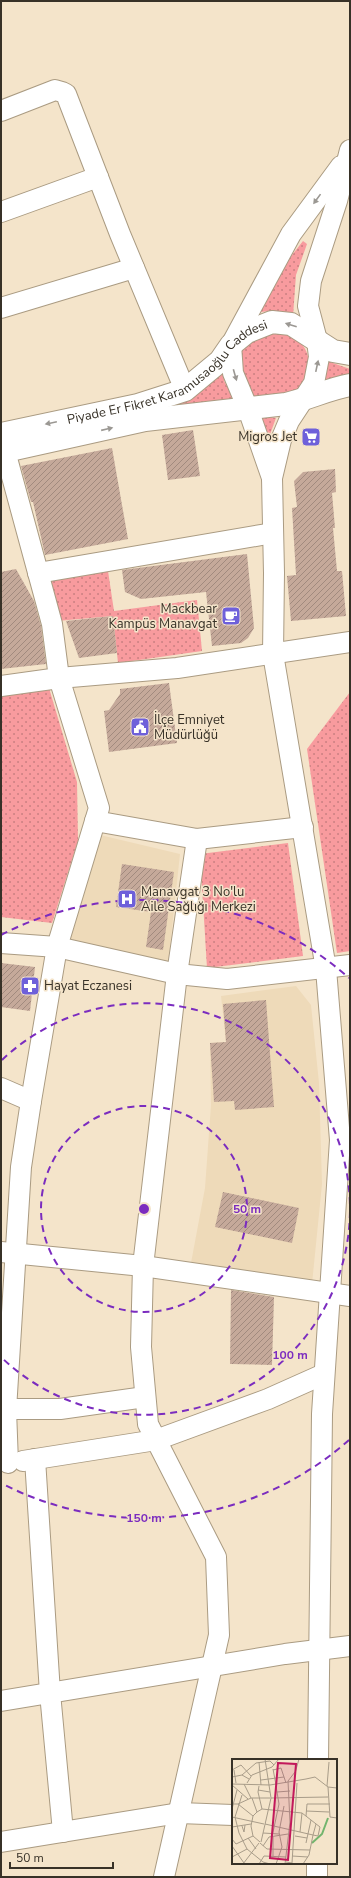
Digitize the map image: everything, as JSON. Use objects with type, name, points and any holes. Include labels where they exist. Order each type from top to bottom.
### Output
[{"type":"main road","name":"Piyade Er Fikret Karamusaoğlu Caddesi","points":[[2,446],[185,390],[220,361],[231,345],[247,332],[272,322],[291,324],[333,351],[350,354]]},
{"type":"main road","name":"Piyade Er Fikret Karamusaoğlu Caddesi","points":[[2,446],[145,420],[248,409],[304,400],[331,388],[350,385]]},
{"type":"street","points":[[1,111],[52,91],[62,92],[68,98],[134,268],[185,390]]},
{"type":"street","points":[[318,1759],[322,1414],[340,1140],[326,969],[273,654],[272,478],[281,440],[289,421],[314,383],[319,357],[317,340],[308,306],[311,281],[349,153]]},
{"type":"street","points":[[272,478],[248,409],[233,373],[231,345],[291,234],[349,153]]},
{"type":"street","points":[[1,212],[98,177]]},
{"type":"street","points":[[1,308],[134,268]]},
{"type":"street","points":[[2,446],[52,624],[59,678],[99,808],[57,947],[31,1101],[8,1253],[4,1409],[5,1463],[156,1440],[268,1399],[324,1374]]},
{"type":"street","points":[[38,573],[273,533]]},
{"type":"street","points":[[1,686],[59,678],[176,668],[350,642]]},
{"type":"street","points":[[95,821],[197,839],[303,827]]},
{"type":"street","points":[[164,1877],[220,1635],[216,1557],[148,1424],[141,1347],[143,1266],[178,974],[197,839]]},
{"type":"street","points":[[1,943],[57,947],[178,974],[226,979],[326,969],[350,965]]},
{"type":"street","points":[[1,1088],[31,1101]]},
{"type":"street","points":[[8,1253],[143,1266],[350,1296]]},
{"type":"street","points":[[4,1409],[60,1409],[145,1397]]},
{"type":"street","points":[[35,1459],[50,1693],[63,1832]]},
{"type":"street","points":[[1,1701],[319,1649],[350,1646]]},
{"type":"street","points":[[1,1842],[179,1813],[232,1815]]},
{"type":"street","points":[[317,1864],[317,1877]]},
{"type":"shaded area","points":[[303,241],[307,244],[296,275],[293,316],[272,311],[258,313],[274,278]]},
{"type":"shaded area","points":[[280,330],[299,341],[304,347],[308,360],[307,373],[297,392],[263,399],[252,394],[236,363],[242,345]]},
{"type":"shaded area","points":[[321,356],[330,362],[350,369],[350,381],[318,387]]},
{"type":"shaded area","points":[[225,370],[224,381],[236,402],[153,409]]},
{"type":"shaded area","points":[[258,415],[276,418],[268,440]]},
{"type":"shaded area","points":[[108,571],[114,611],[197,600],[202,651],[118,663],[113,616],[57,621],[50,579]]},
{"type":"shaded area","points":[[49,688],[77,782],[78,841],[52,923],[1,917],[1,695]]},
{"type":"shaded area","points":[[350,692],[350,951],[337,953],[307,749]]},
{"type":"shaded area","name":"Manavgat 3 No'lu Aile Sağlığı Merkezi","points":[[100,835],[180,854],[168,965],[66,944]]},
{"type":"shaded area","points":[[288,843],[303,956],[207,968],[200,854]]},
{"type":"shaded area","points":[[296,986],[311,1005],[319,1083],[322,1184],[312,1284],[191,1263],[205,1188],[211,1105],[210,1043],[226,1042],[221,996]]},
{"type":"building","points":[[193,430],[200,476],[168,480],[162,435]]},
{"type":"building","points":[[112,448],[128,539],[45,555],[33,502],[31,502],[21,466]]},
{"type":"building","points":[[335,469],[336,492],[332,493],[335,528],[333,528],[337,571],[342,571],[346,616],[291,621],[287,576],[296,575],[292,508],[297,507],[294,481],[303,472]]},
{"type":"building","points":[[247,554],[254,628],[248,638],[241,643],[212,646],[206,592],[141,599],[125,592],[122,570]]},
{"type":"building","points":[[16,569],[34,601],[41,626],[46,664],[1,669],[1,572]]},
{"type":"building","points":[[113,616],[117,653],[79,658],[66,621]]},
{"type":"building","name":"İlçe Emniyet Müdürlüğü","points":[[169,683],[177,743],[109,752],[104,711],[109,710],[120,694],[120,689]]},
{"type":"building","name":"Manavgat 3 No'lu Aile Sağlığı Merkezi","points":[[122,864],[174,872],[163,950],[146,947],[151,912],[116,907]]},
{"type":"building","points":[[1,963],[35,967],[30,1011],[1,1007]]},
{"type":"building","points":[[266,1000],[274,1107],[235,1110],[234,1101],[214,1102],[210,1043],[226,1042],[223,1004]]},
{"type":"building","points":[[223,1192],[299,1208],[292,1243],[215,1227]]},
{"type":"building","points":[[231,1290],[274,1297],[272,1365],[230,1364]]},
{"type":"place","name":"Migros Jet","points":[[311,437]]},
{"type":"place","name":"Mackbear Kampüs Manavgat","points":[[231,616]]},
{"type":"place","name":"İlçe Emniyet Müdürlüğü","points":[[140,727]]},
{"type":"place","name":"Manavgat 3 No'lu Aile Sağlığı Merkezi","points":[[127,899]]},
{"type":"place","name":"Hayat Eczanesi","points":[[30,986]]}]
